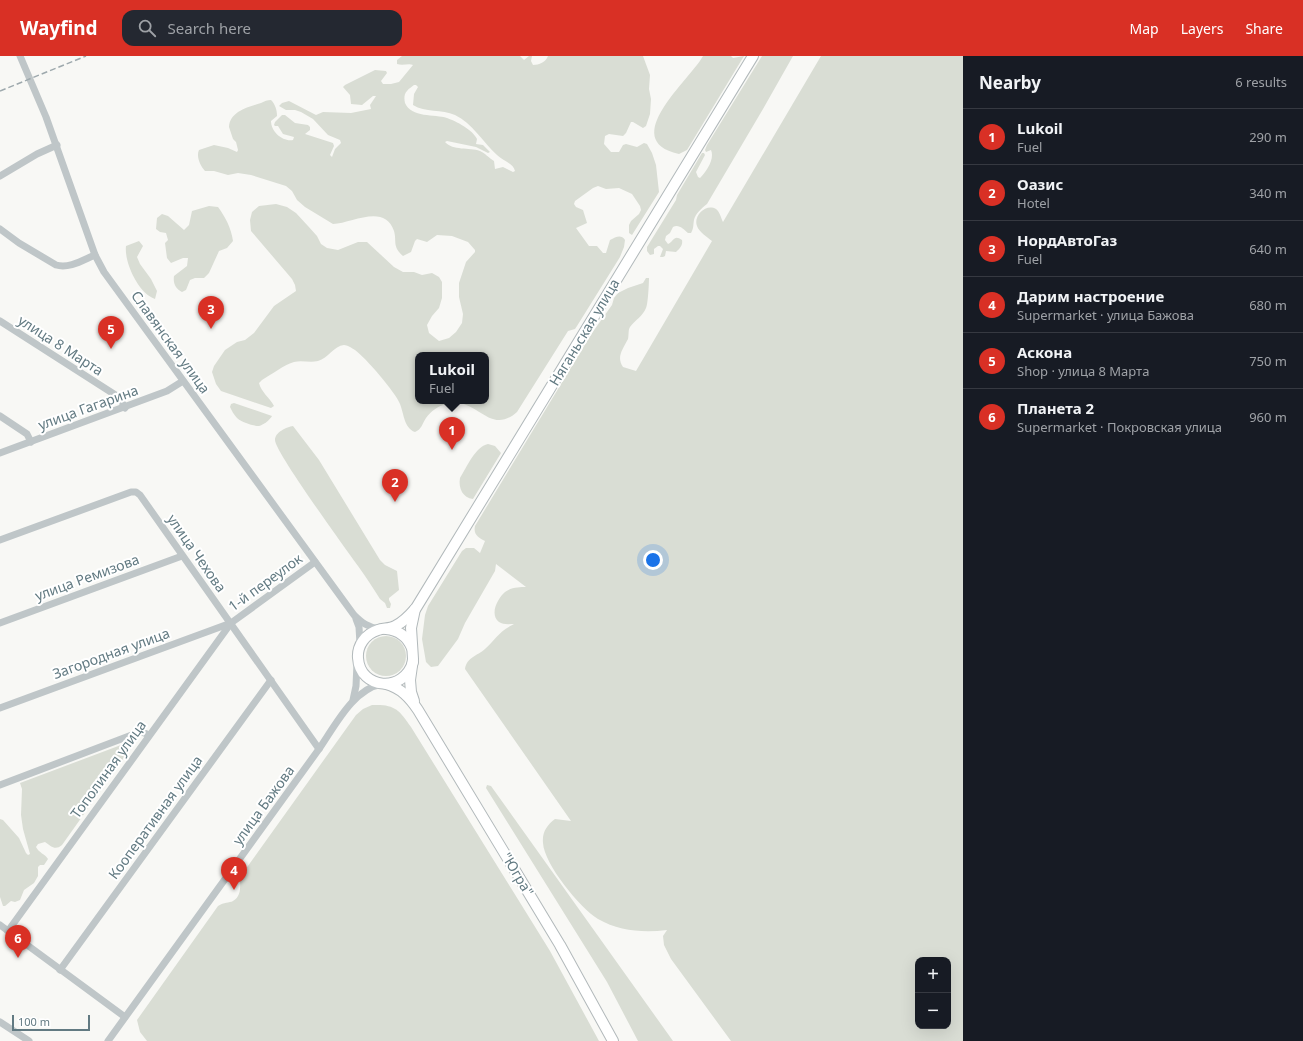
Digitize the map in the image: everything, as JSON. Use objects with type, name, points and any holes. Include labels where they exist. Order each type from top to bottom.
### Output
[{"type":"highway","name":"Няганьская улица","points":[[416,608],[753,56]]},
{"type":"highway","points":[[416,608],[394,627],[383,629],[369,635],[359,650],[359,664],[364,674],[372,681],[403,692],[418,710]]},
{"type":"highway","points":[[416,608],[412,628],[413,662],[410,675],[410,686],[418,710]]},
{"type":"highway","points":[[383,629],[394,630],[402,634],[412,649]]},
{"type":"highway","points":[[384,684],[395,683],[403,678],[409,671],[413,662]]},
{"type":"highway","name":"\"Югра\"","points":[[418,710],[560,945],[613,1041]]},
{"type":"street","name":"Славянская улица","points":[[20,56],[39,98],[57,145],[95,255],[108,279],[354,615]]},
{"type":"street","points":[[0,176],[37,154],[57,145]]},
{"type":"street","points":[[0,229],[19,243],[56,265],[70,265],[95,255]]},
{"type":"street","name":"улица 8 Марта","points":[[0,321],[117,396],[125,408]]},
{"type":"street","name":"улица Гагарина","points":[[0,453],[125,408],[167,391],[183,381]]},
{"type":"street","points":[[0,416],[24,431],[31,442]]},
{"type":"street","name":"улица Чехова","points":[[0,540],[131,492],[136,492],[140,495],[319,749]]},
{"type":"street","name":"улица Ремизова","points":[[0,623],[182,556]]},
{"type":"street","name":"1-й переулок","points":[[230,623],[315,562]]},
{"type":"street","points":[[354,615],[368,626],[383,629]]},
{"type":"street","points":[[353,700],[361,640],[359,627],[354,615]]},
{"type":"street","name":"Загородная улица","points":[[0,708],[230,623]]},
{"type":"street","name":"Тополиная улица","points":[[8,931],[230,623]]},
{"type":"street","name":"Кооперативная улица","points":[[60,970],[271,680]]},
{"type":"street","points":[[353,700],[368,688],[384,684]]},
{"type":"street","name":"улица Бажова","points":[[108,1041],[353,700]]},
{"type":"street","points":[[0,785],[137,733],[142,732],[149,735]]},
{"type":"street","points":[[0,925],[125,1017]]},
{"type":"street","points":[[0,1022],[29,1041]]},
{"type":"shaded area","points":[[402,56],[520,56],[524,60],[529,56],[532,56],[531,61],[533,65],[542,63],[548,56],[643,56],[650,75],[650,114],[646,126],[643,128],[631,122],[623,136],[609,134],[605,136],[604,144],[611,152],[619,152],[623,145],[626,144],[637,147],[644,143],[647,144],[656,165],[659,192],[632,235],[629,233],[629,225],[641,210],[632,194],[619,188],[606,189],[598,186],[575,201],[574,204],[576,207],[583,210],[587,223],[576,228],[589,246],[597,246],[603,253],[606,253],[610,240],[616,237],[622,237],[625,240],[624,247],[620,257],[575,329],[568,331],[517,412],[507,418],[498,420],[490,418],[475,409],[462,404],[489,404],[489,352],[415,352],[415,404],[446,404],[432,411],[426,418],[421,428],[415,432],[406,424],[400,404],[387,384],[360,354],[345,345],[340,346],[318,361],[297,361],[290,363],[262,380],[259,383],[274,406],[271,408],[221,391],[216,384],[212,372],[214,366],[225,350],[237,342],[245,340],[254,333],[274,306],[296,291],[292,279],[251,231],[250,220],[252,212],[259,206],[276,204],[287,207],[296,213],[317,236],[321,244],[327,248],[338,250],[358,242],[367,242],[394,267],[403,272],[414,272],[422,275],[432,273],[439,277],[442,282],[442,298],[439,308],[427,325],[429,333],[439,341],[449,338],[456,332],[462,323],[463,314],[459,297],[459,283],[466,262],[475,252],[468,242],[452,236],[437,235],[427,242],[417,239],[411,252],[403,256],[396,247],[394,231],[390,223],[383,218],[376,216],[358,218],[333,224],[305,207],[297,200],[292,191],[286,186],[251,175],[238,173],[228,175],[214,171],[205,171],[198,158],[199,150],[214,145],[228,148],[237,152],[236,142],[233,139],[229,127],[233,117],[241,110],[271,100],[276,107],[277,116],[271,121],[273,129],[278,135],[285,139],[293,140],[294,137],[283,134],[278,126],[274,125],[282,115],[285,115],[295,123],[308,125],[310,130],[305,134],[333,143],[334,146],[330,155],[332,157],[335,149],[341,143],[340,140],[328,135],[313,119],[301,112],[286,110],[279,106],[282,103],[289,101],[316,115],[323,112],[351,113],[371,109],[370,105],[376,96],[373,96],[362,105],[351,104],[350,95],[343,87],[375,70],[386,71],[387,73],[381,81],[383,84],[399,82],[413,65],[397,64],[397,60]],"holes":[[[416,85],[418,87],[414,94],[413,105],[423,109],[450,113],[461,118],[499,157],[510,164],[515,171],[513,172],[503,167],[495,169],[494,161],[482,152],[448,145],[445,142],[447,141],[476,147],[488,153],[490,152],[483,145],[476,144],[477,139],[472,132],[459,124],[447,118],[424,115],[408,108],[404,98],[406,92]]]},
{"type":"shaded area","points":[[703,56],[731,56],[733,58],[744,56],[687,150],[679,154],[662,147],[655,136],[656,123],[673,94],[696,67]]},
{"type":"shaded area","points":[[762,56],[793,56],[707,204],[696,216],[691,233],[688,233],[679,227],[673,227],[670,233],[666,236],[665,240],[668,244],[676,238],[679,238],[682,240],[682,245],[680,248],[676,252],[666,251],[665,256],[660,257],[663,249],[658,246],[654,249],[654,254],[650,255],[647,251],[647,247],[676,200],[677,195],[702,153],[705,155],[696,172],[698,177],[700,178],[707,169],[711,161],[712,154],[711,150],[706,152],[705,150],[707,145]]},
{"type":"shaded area","points":[[821,56],[963,56],[963,1041],[731,1041],[671,959],[664,945],[663,936],[667,930],[640,931],[623,929],[598,919],[573,896],[549,862],[543,843],[543,835],[546,829],[555,819],[571,821],[465,669],[470,659],[485,649],[504,630],[514,624],[502,624],[496,619],[495,611],[497,602],[505,592],[510,589],[526,587],[496,564],[495,571],[465,623],[458,639],[438,666],[431,667],[426,662],[422,639],[425,615],[428,606],[462,551],[466,548],[474,548],[480,553],[485,541],[476,534],[475,526],[592,333],[612,305],[614,298],[618,293],[643,283],[646,278],[649,278],[647,306],[643,313],[630,327],[628,339],[620,356],[623,367],[636,371],[712,241],[698,228],[696,222],[697,218],[701,212],[708,208],[716,209],[723,222]]},
{"type":"shaded area","points":[[209,206],[218,207],[221,211],[226,219],[233,241],[227,248],[219,251],[209,273],[204,278],[195,278],[190,280],[186,290],[182,292],[175,285],[174,276],[187,266],[188,258],[183,258],[171,263],[167,258],[165,243],[168,240],[166,233],[160,232],[156,229],[157,218],[162,214],[168,216],[184,230],[189,225],[192,211]]},
{"type":"shaded area","points":[[139,241],[143,246],[137,257],[157,291],[155,299],[149,296],[138,284],[133,276],[127,260],[126,246]]},
{"type":"shaded area","points":[[234,403],[272,416],[259,426],[247,424],[237,418],[234,414],[230,407],[231,404]]},
{"type":"shaded area","points":[[293,426],[319,460],[380,560],[385,565],[397,571],[399,590],[389,598],[391,604],[390,608],[387,608],[385,603],[380,599],[364,574],[326,522],[278,448],[275,440],[279,432]]},
{"type":"shaded area","points":[[488,444],[495,446],[501,453],[473,499],[466,497],[461,489],[460,478],[475,453],[483,446]]},
{"type":"shaded area","points":[[390,636],[397,639],[403,645],[406,656],[405,664],[397,673],[390,676],[382,676],[375,673],[367,664],[366,652],[369,645],[378,637]]},
{"type":"shaded area","points":[[372,705],[386,705],[395,709],[403,716],[411,727],[550,951],[599,1041],[147,1041],[140,1032],[137,1020],[218,906],[236,899],[240,890],[240,877],[356,715],[363,709]]},
{"type":"shaded area","points":[[129,742],[133,745],[62,845],[55,848],[45,842],[38,844],[36,847],[37,849],[48,859],[44,865],[40,865],[38,867],[38,876],[34,883],[24,890],[20,900],[15,902],[11,901],[3,906],[0,897],[0,819],[3,820],[19,838],[26,853],[28,855],[30,854],[21,815],[22,789],[20,783]]},
{"type":"shaded area","points":[[487,785],[491,786],[673,1041],[638,1041],[607,982],[486,788]]},
{"type":"railway","points":[[0,91],[86,56]]},
{"type":"place","name":"НордАвтоГаз","points":[[211,329]]},
{"type":"place","name":"Аскона","points":[[111,349]]},
{"type":"place","name":"Lukoil","points":[[452,450]]},
{"type":"place","name":"Оазис","points":[[395,502]]},
{"type":"place","name":"Дарим настроение","points":[[234,890]]},
{"type":"place","name":"Планета 2","points":[[18,958]]}]
